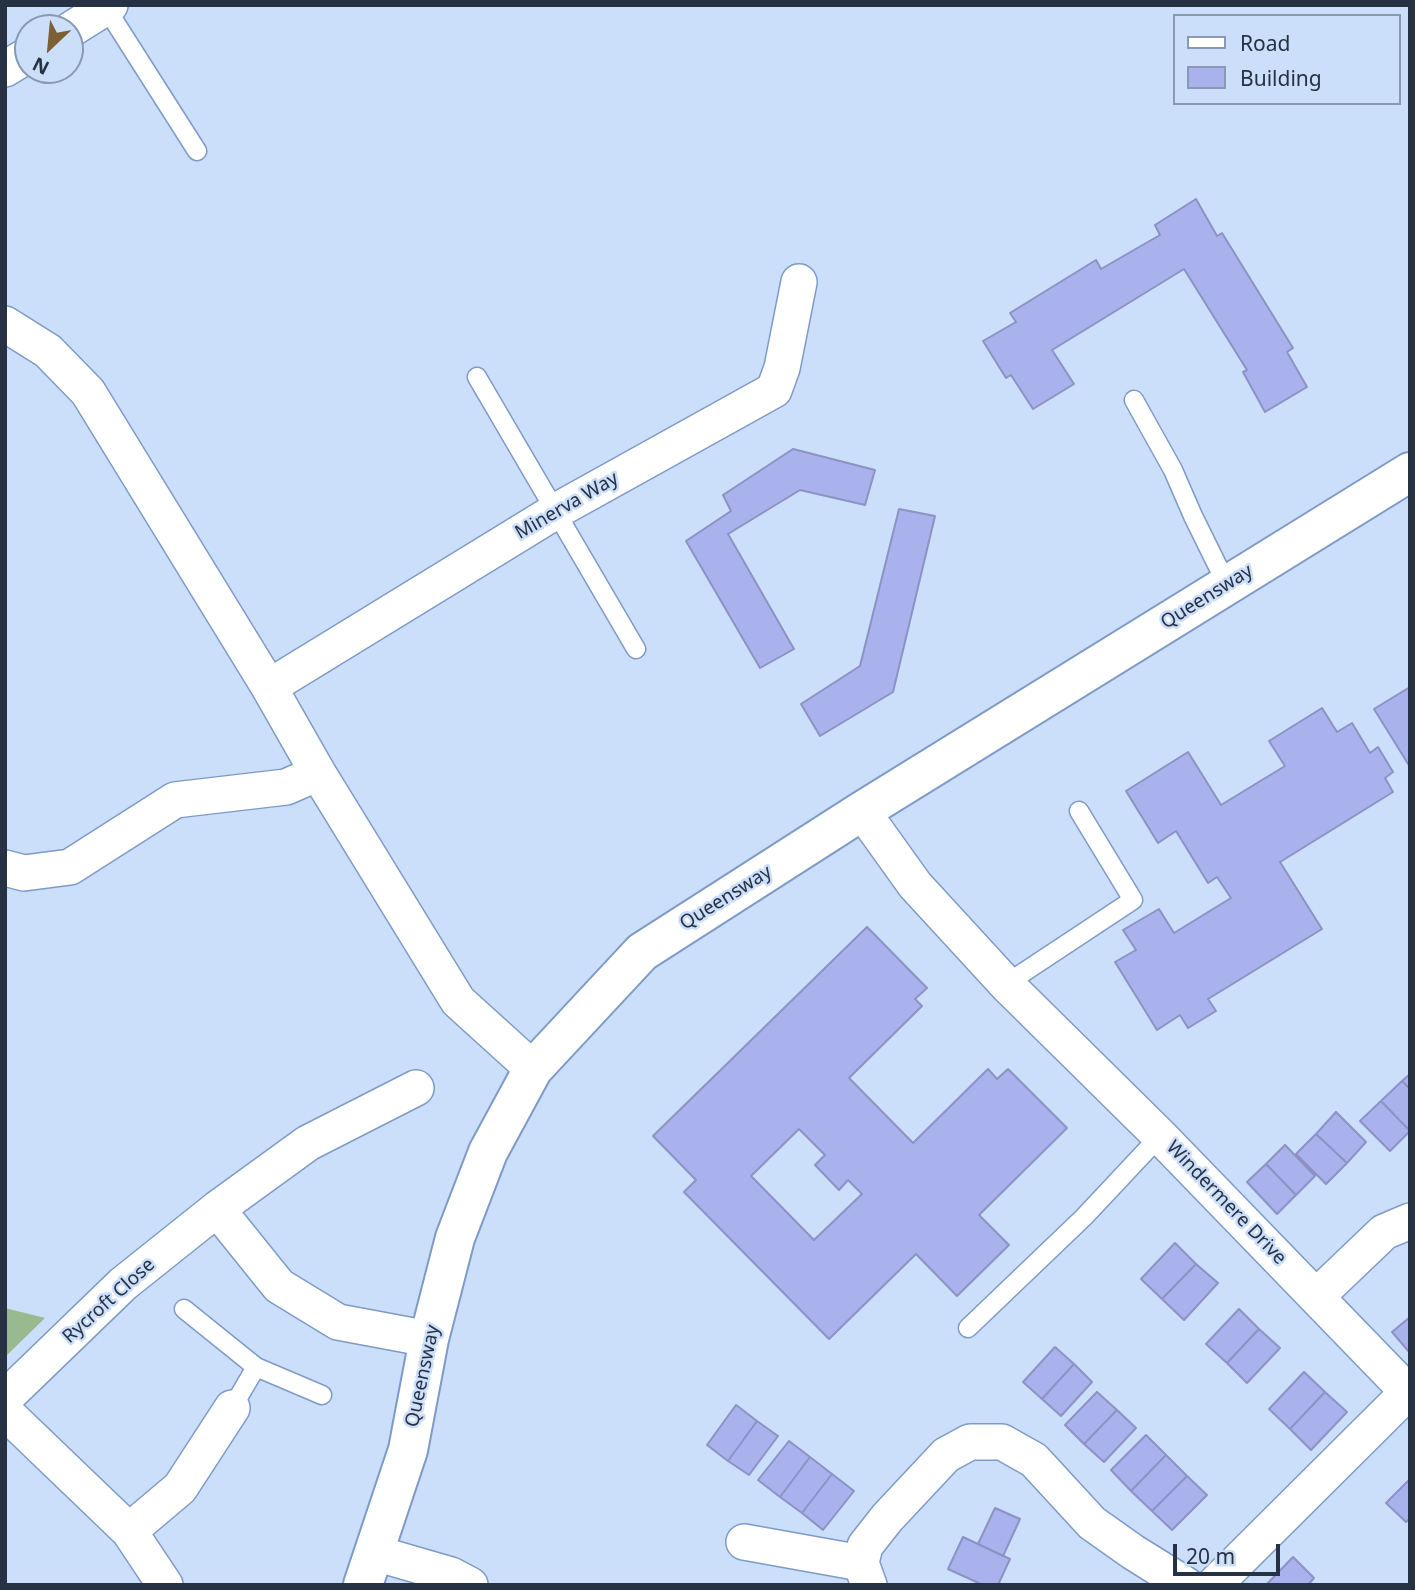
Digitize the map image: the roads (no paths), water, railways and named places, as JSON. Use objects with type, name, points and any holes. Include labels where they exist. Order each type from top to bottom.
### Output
[{"type":"street","points":[[84,22],[108,7]]},
{"type":"street","name":"Minerva Way","points":[[269,687],[556,511],[774,390],[782,368],[799,282]]},
{"type":"street","points":[[5,324],[48,351],[88,392],[269,687],[317,773],[458,1001],[533,1069]]},
{"type":"street","name":"Queensway","points":[[369,1569],[408,1450],[429,1339],[455,1238],[488,1152],[533,1069],[642,952],[862,811],[1410,471]]},
{"type":"street","points":[[5,868],[24,873],[70,867],[175,800],[286,787],[317,773]]},
{"type":"street","name":"Windermere Drive","points":[[862,811],[915,885],[1006,984],[1160,1136],[1409,1393],[1214,1585]]},
{"type":"street","name":"Rycroft Close","points":[[5,1398],[123,1284],[217,1209],[308,1143],[416,1088]]},
{"type":"street","points":[[217,1209],[279,1286],[338,1322],[429,1339]]},
{"type":"street","points":[[1317,1296],[1384,1232],[1410,1221]]},
{"type":"street","points":[[128,1531],[180,1488],[232,1408]]},
{"type":"street","points":[[5,1412],[128,1531],[166,1585]]},
{"type":"street","points":[[744,1542],[865,1574],[865,1546],[887,1518],[946,1455],[971,1442],[1002,1443],[1034,1460],[1092,1522],[1186,1585]]},
{"type":"street","points":[[369,1569],[451,1575],[470,1585]]},
{"type":"lane","points":[[108,7],[197,152]]},
{"type":"lane","points":[[477,377],[636,649]]},
{"type":"lane","points":[[1134,400],[1173,470],[1227,584]]},
{"type":"lane","points":[[1006,984],[1133,900],[1079,811]]},
{"type":"lane","points":[[968,1328],[1084,1217],[1160,1136]]},
{"type":"lane","points":[[184,1309],[256,1367],[322,1395]]},
{"type":"lane","points":[[232,1408],[256,1367]]}]
